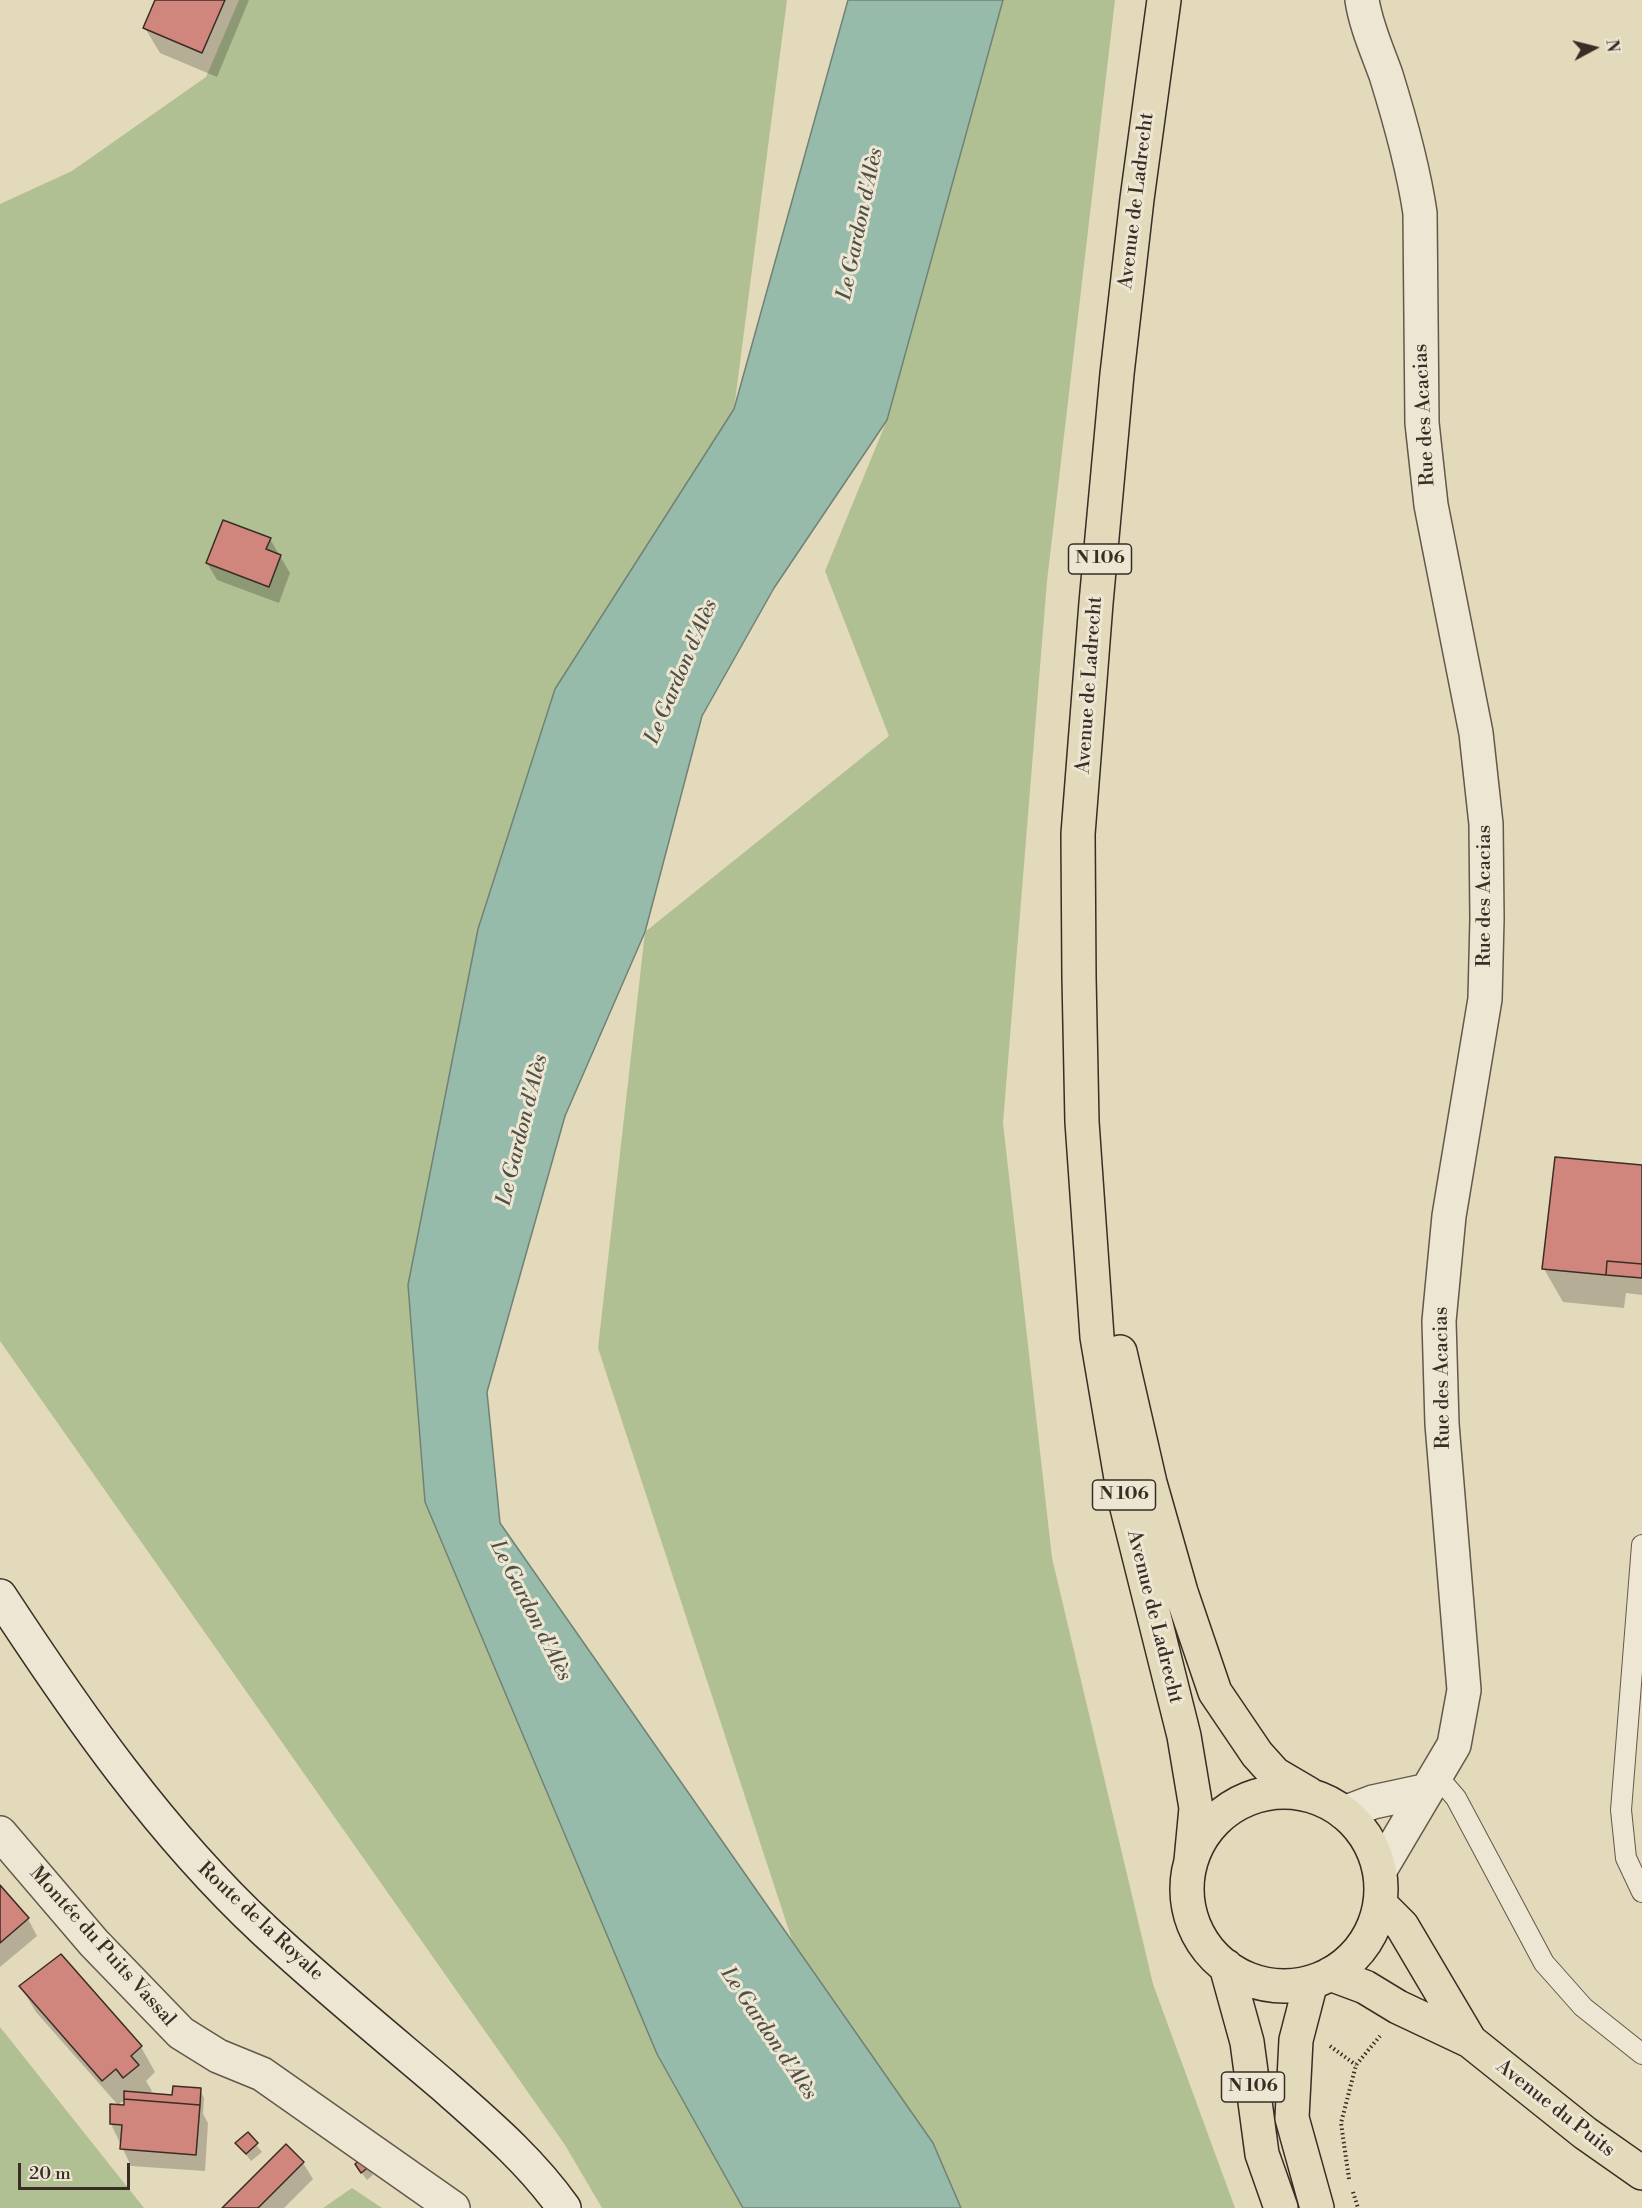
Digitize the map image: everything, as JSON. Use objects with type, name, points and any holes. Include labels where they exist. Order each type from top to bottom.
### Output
[{"type":"main road","name":"Avenue de Ladrecht","points":[[1164,0],[1137,199],[1117,374],[1079,822],[1082,1122],[1097,1336],[1124,1496],[1184,1736],[1196,1808],[1191,1861]]},
{"type":"main road","name":"Avenue de Ladrecht","points":[[1082,1122],[1119,1346],[1150,1483],[1181,1592],[1215,1692],[1257,1754],[1275,1774],[1309,1794]]},
{"type":"main road","points":[[1279,1791],[1309,1794],[1332,1804],[1344,1813],[1368,1839],[1380,1870],[1380,1904],[1371,1932],[1354,1956],[1321,1978],[1289,1986],[1267,1984],[1245,1978],[1226,1966],[1205,1945],[1192,1919],[1187,1890],[1191,1861],[1203,1834],[1224,1812],[1249,1797],[1279,1791]]},
{"type":"main road","name":"Avenue du Puits","points":[[1380,1904],[1402,1926],[1470,2041]]},
{"type":"main road","name":"N 106","points":[[1226,1966],[1247,2042],[1262,2154],[1281,2208]]},
{"type":"main road","name":"N 106","points":[[1317,2208],[1292,2118],[1296,2040],[1321,1978]]},
{"type":"main road","name":"Avenue du Puits","points":[[1321,1978],[1365,1987],[1398,2007],[1470,2041],[1585,2133],[1642,2173]]},
{"type":"street","name":"Rue des Acacias","points":[[1362,0],[1372,40],[1399,114],[1416,181],[1422,245],[1422,423],[1431,505],[1476,733],[1486,824],[1485,999],[1449,1216],[1439,1321],[1442,1425],[1464,1690],[1454,1745],[1380,1870]]},
{"type":"street","name":"Route de la Royale","points":[[0,1596],[76,1712],[199,1866],[265,1931],[495,2131],[525,2160],[564,2208]]},
{"type":"street","points":[[1344,1813],[1431,1784]]},
{"type":"street","name":"Montée du Puits Vassal","points":[[0,1833],[94,1943],[181,2033],[218,2056],[262,2074],[453,2208]]},
{"type":"lane","points":[[1642,1545],[1621,1810],[1626,1858],[1642,1892]]},
{"type":"lane","points":[[1431,1784],[1456,1798],[1544,1963],[1583,2007],[1642,2054]]},
{"type":"path","points":[[1321,2039],[1356,2065],[1341,2123],[1350,2183],[1358,2208]]},
{"type":"shaded area","points":[[239,0],[787,0],[734,409],[555,689],[478,929],[408,1285],[426,1502],[657,2054],[743,2208],[602,2208],[565,2145],[0,1341],[0,204],[72,171],[206,77]]},
{"type":"shaded area","points":[[1003,0],[1115,0],[1047,581],[1003,1123],[1052,1558],[1153,1984],[1235,2208],[961,2208],[933,2143],[793,1943],[598,1348],[645,932],[889,736],[825,571],[887,420]]},
{"type":"shaded area","points":[[0,2027],[144,2208],[0,2208]]},
{"type":"shaded area","points":[[352,2188],[382,2208],[323,2208]]},
{"type":"water","name":"Le Gardon d'Alès","points":[[848,0],[1003,0],[887,420],[774,588],[702,716],[645,932],[565,1116],[487,1392],[500,1523],[933,2143],[961,2208],[743,2208],[657,2054],[425,1502],[408,1285],[478,929],[555,689],[734,409]]},
{"type":"building","points":[[155,0],[225,0],[202,53],[143,28]]},
{"type":"building","points":[[223,520],[271,538],[266,549],[281,555],[269,587],[206,563]]},
{"type":"building","points":[[1555,1157],[1642,1165],[1642,1264],[1607,1261],[1606,1275],[1542,1269]]},
{"type":"building","points":[[1607,1261],[1642,1264],[1642,1278],[1606,1275]]},
{"type":"building","points":[[0,1885],[29,1918],[0,1943]]},
{"type":"building","points":[[61,1954],[142,2046],[131,2056],[139,2065],[123,2078],[116,2069],[102,2081],[19,1986]]},
{"type":"building","points":[[173,2086],[201,2088],[200,2105],[124,2099],[124,2091],[172,2095]]},
{"type":"building","points":[[124,2099],[200,2105],[196,2155],[120,2149],[122,2125],[110,2124],[110,2104],[124,2105]]},
{"type":"building","points":[[248,2132],[258,2143],[246,2154],[235,2143]]},
{"type":"building","points":[[286,2144],[304,2162],[258,2208],[222,2208]]},
{"type":"building","points":[[364,2157],[370,2166],[361,2173],[355,2164]]}]
